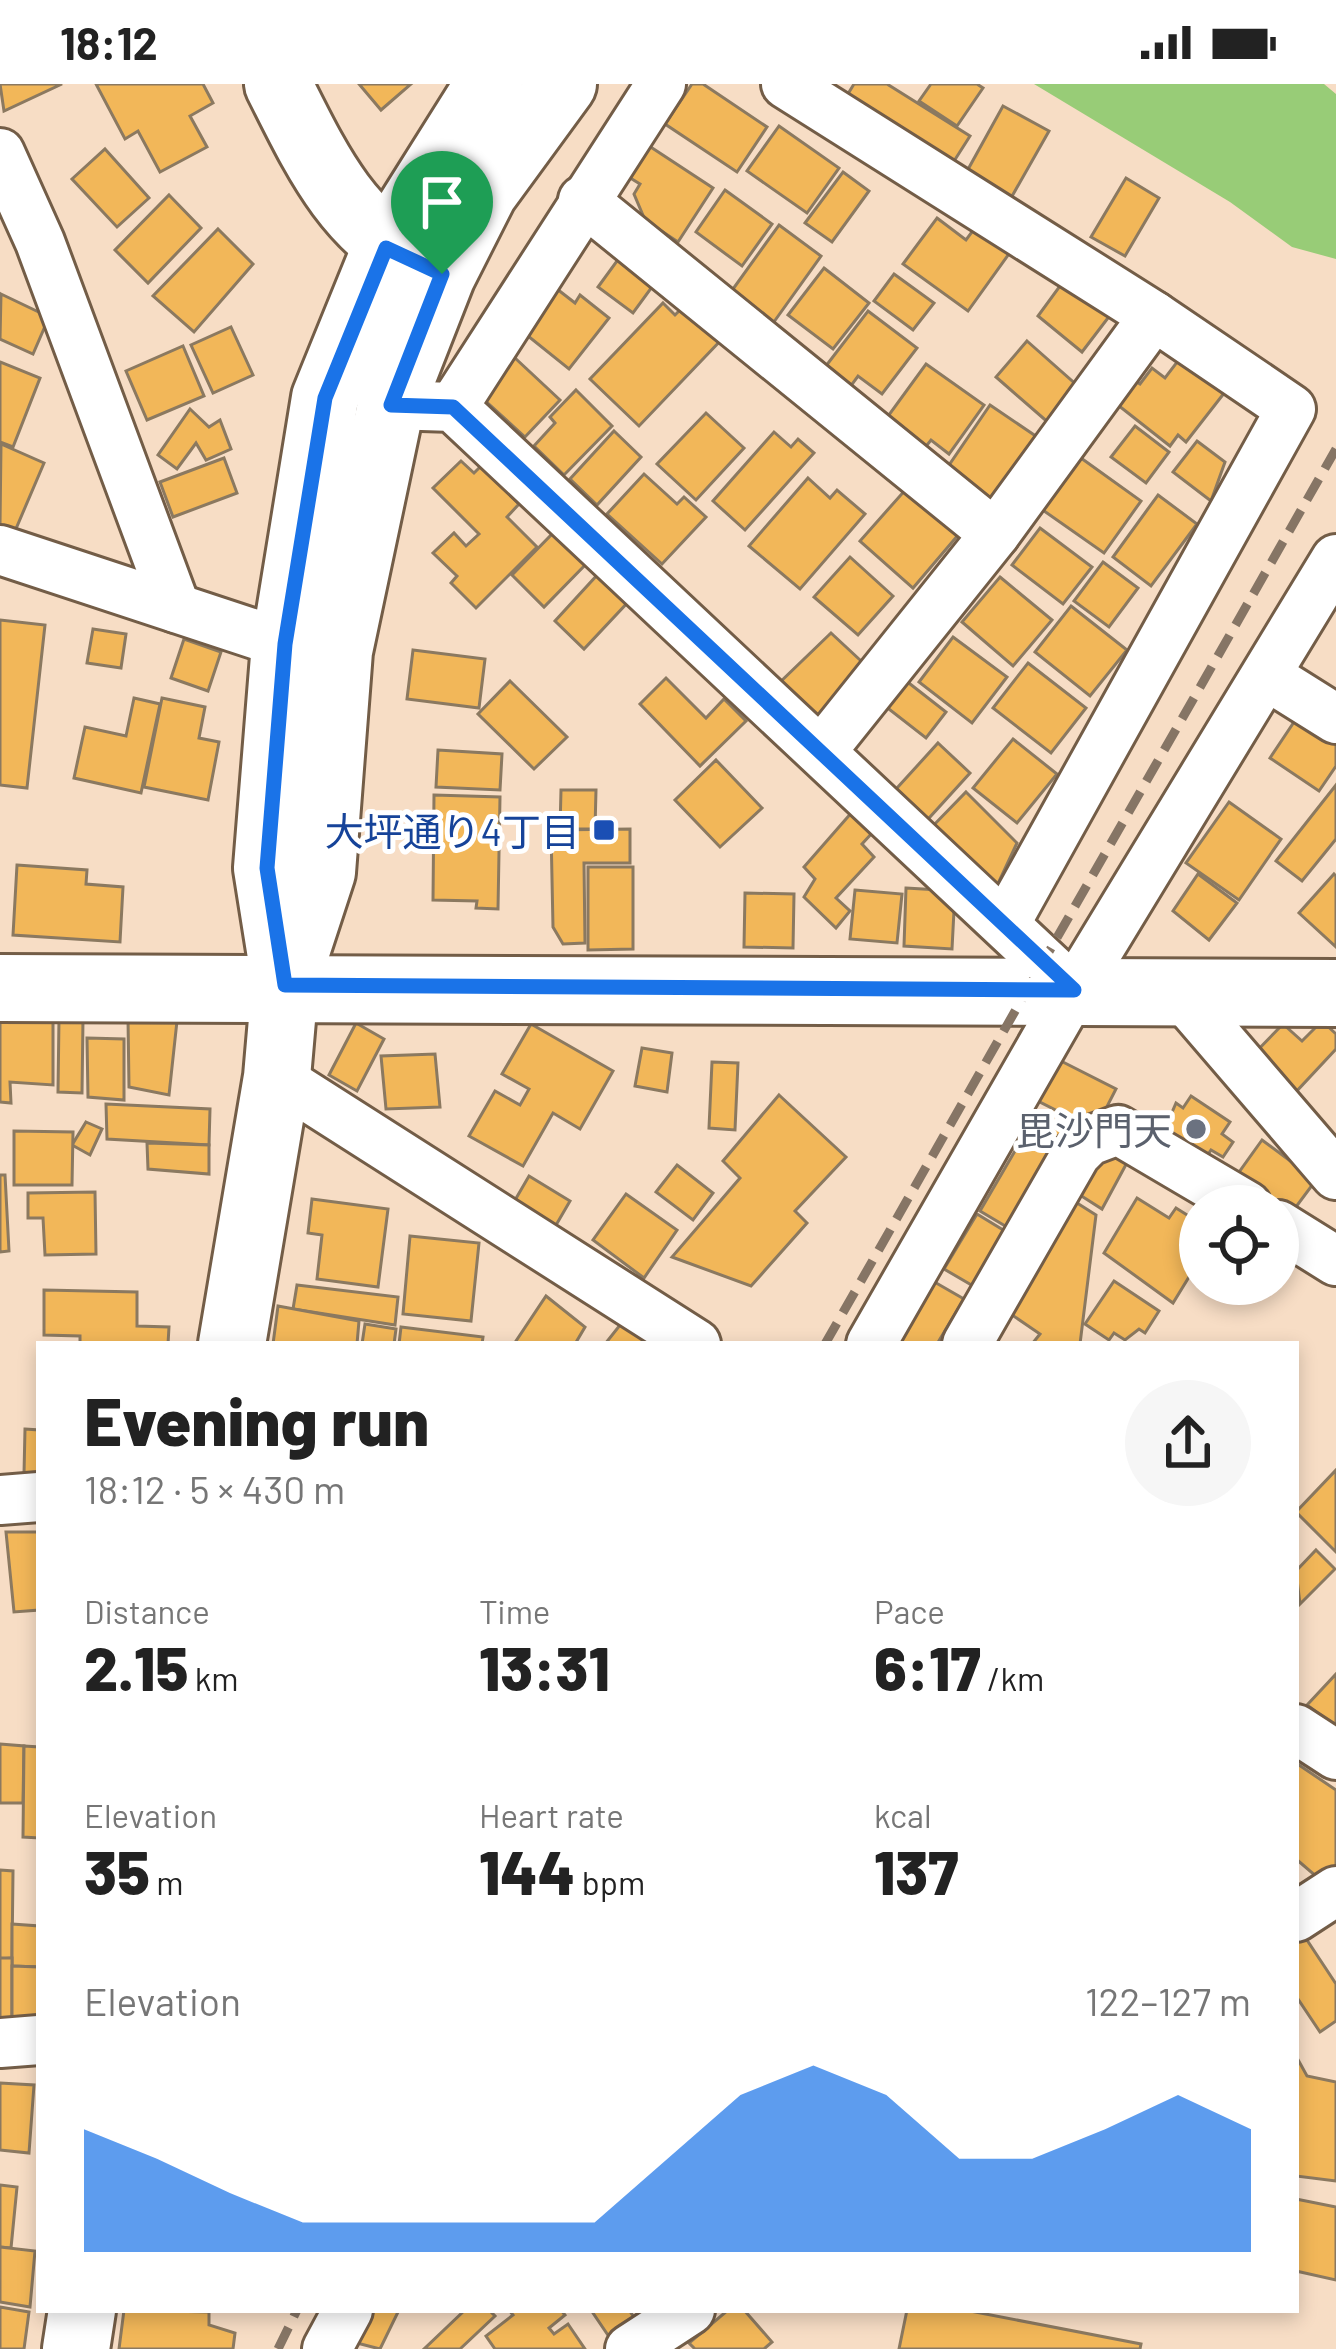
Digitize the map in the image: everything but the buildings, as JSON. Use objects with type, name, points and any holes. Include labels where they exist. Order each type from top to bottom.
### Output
[{"type":"street","points":[[278,84],[329,186],[414,261],[422,406],[823,749],[1074,990]]},
{"type":"street","points":[[233,1341],[277,1077],[285,985],[267,868],[312,648],[325,398],[414,261],[489,84]]},
{"type":"street","points":[[414,261],[484,192],[563,84]]},
{"type":"street","points":[[312,648],[422,406],[583,200],[661,84]]},
{"type":"street","points":[[786,84],[1154,316],[1291,409],[1005,924]]},
{"type":"street","points":[[0,153],[40,242],[176,608]]},
{"type":"street","points":[[583,200],[994,534]]},
{"type":"street","points":[[823,749],[994,534],[1154,316]]},
{"type":"street","points":[[0,550],[312,648]]},
{"type":"street","points":[[873,1341],[1074,990],[1336,559]]},
{"type":"street","points":[[1268,677],[1336,719]]},
{"type":"street","points":[[0,988],[285,985],[1336,993]]},
{"type":"street","points":[[1177,990],[1336,1175]]},
{"type":"street","points":[[277,1077],[691,1341]]},
{"type":"street","points":[[970,1341],[1076,1154],[1089,1141],[1118,1130],[1211,1185]]},
{"type":"street","points":[[1299,1239],[1336,1262]]},
{"type":"street","points":[[0,1500],[36,1497]]},
{"type":"street","points":[[1299,1731],[1336,1755]]},
{"type":"street","points":[[1299,1915],[1336,1891]]},
{"type":"street","points":[[0,2043],[36,2040]]},
{"type":"street","points":[[76,2349],[82,2313]]},
{"type":"street","points":[[328,2349],[346,2313]]},
{"type":"street","points":[[630,2349],[685,2313]]},
{"type":"green space","points":[[1034,84],[1324,84],[1336,94],[1336,259],[1292,247],[1230,202]]},
{"type":"railway","points":[[827,1341],[1336,449]]},
{"type":"railway","points":[[278,2349],[296,2313]]},
{"type":"place","name":"大坪通り4丁目","points":[[604,830]]},
{"type":"place","name":"毘沙門天","points":[[1196,1129]]},
{"type":"route","points":[[386,248],[442,274],[391,405],[453,407],[823,749],[1074,990],[285,985],[267,868],[285,644],[325,398],[386,248]]}]
